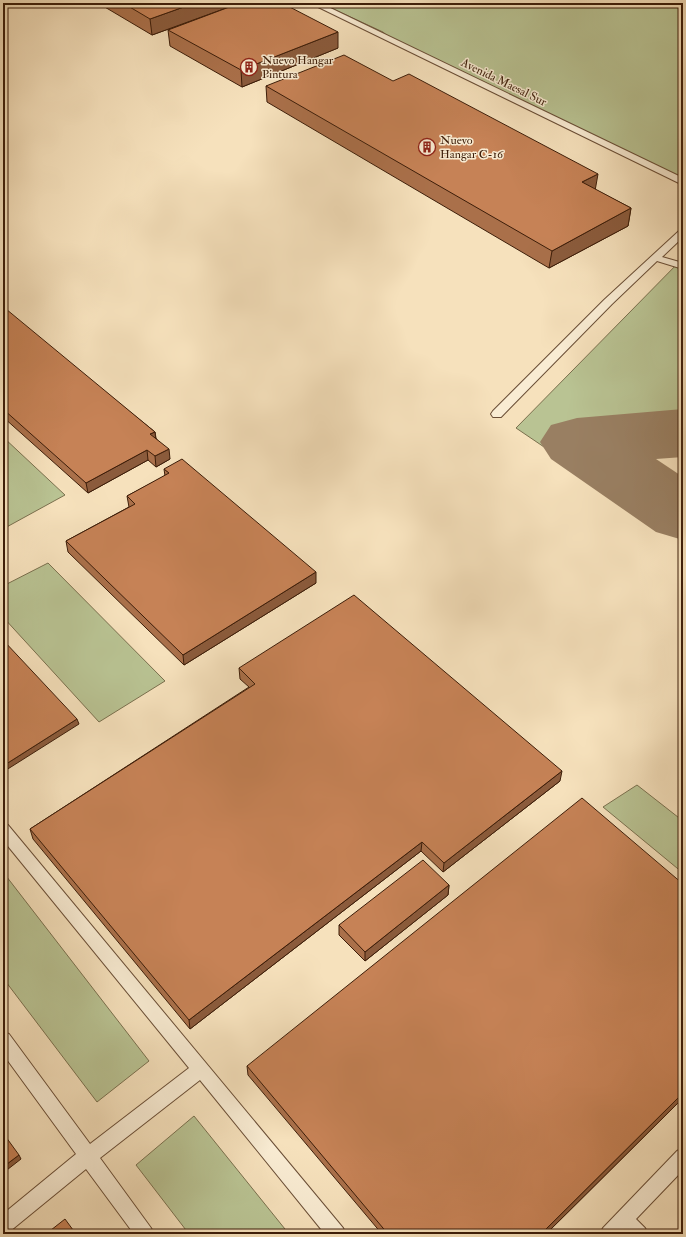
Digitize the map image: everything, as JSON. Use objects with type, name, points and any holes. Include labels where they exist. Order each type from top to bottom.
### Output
[{"type":"lane","name":"Avenida Maesal Sur","points":[[314,3],[683,182]]},
{"type":"lane","points":[[497,414],[608,302],[657,258],[683,232]]},
{"type":"lane","points":[[657,258],[683,266]]},
{"type":"lane","points":[[3,830],[337,1234]]},
{"type":"lane","points":[[3,1040],[145,1234]]},
{"type":"lane","points":[[3,1226],[88,1156],[201,1069]]},
{"type":"lane","points":[[609,1234],[683,1157]]},
{"type":"lane","points":[[624,1219],[639,1234]]},
{"type":"green space","points":[[320,3],[683,3],[683,84],[678,87],[683,88],[683,182],[393,41],[383,32]]},
{"type":"green space","points":[[683,258],[683,433],[577,442],[547,449],[516,428]]},
{"type":"green space","points":[[3,437],[65,495],[3,529]]},
{"type":"green space","points":[[48,563],[165,681],[99,722],[3,617],[3,586]]},
{"type":"green space","points":[[637,785],[683,821],[683,873],[603,807]]},
{"type":"green space","points":[[3,872],[149,1061],[97,1102],[3,978]]},
{"type":"green space","points":[[194,1116],[289,1234],[189,1234],[136,1165]]},
{"type":"building","points":[[123,3],[195,3],[150,19]]},
{"type":"building","name":"Nuevo Hangar Pintura","points":[[240,3],[282,3],[338,32],[241,70],[168,30]]},
{"type":"building","name":"Nuevo Hangar C-16","points":[[344,55],[393,81],[409,74],[598,174],[582,182],[631,208],[552,251],[266,86]]},
{"type":"building","points":[[6,309],[155,432],[150,434],[169,449],[155,456],[147,450],[86,483],[3,409],[3,310]]},
{"type":"building","points":[[182,459],[316,572],[183,655],[66,541],[135,504],[127,496],[169,473],[164,469]]},
{"type":"building","points":[[354,595],[562,771],[444,863],[422,842],[189,1020],[30,829],[255,684],[239,668]]},
{"type":"building","points":[[3,640],[77,719],[3,766]]},
{"type":"building","points":[[582,798],[683,884],[683,1093],[541,1234],[388,1234],[247,1066]]},
{"type":"building","points":[[423,860],[449,885],[365,952],[339,925]]},
{"type":"building","points":[[3,1133],[19,1155],[3,1167]]},
{"type":"building","points":[[65,1219],[76,1234],[46,1234]]},
{"type":"building","points":[[683,1224],[683,1234],[678,1229]]},
{"type":"taxiway","points":[[683,433],[577,442],[683,513]]},
{"type":"place","name":"Nuevo Hangar Pintura","points":[[249,67]]},
{"type":"place","name":"Nuevo Hangar C-16","points":[[427,147]]}]
